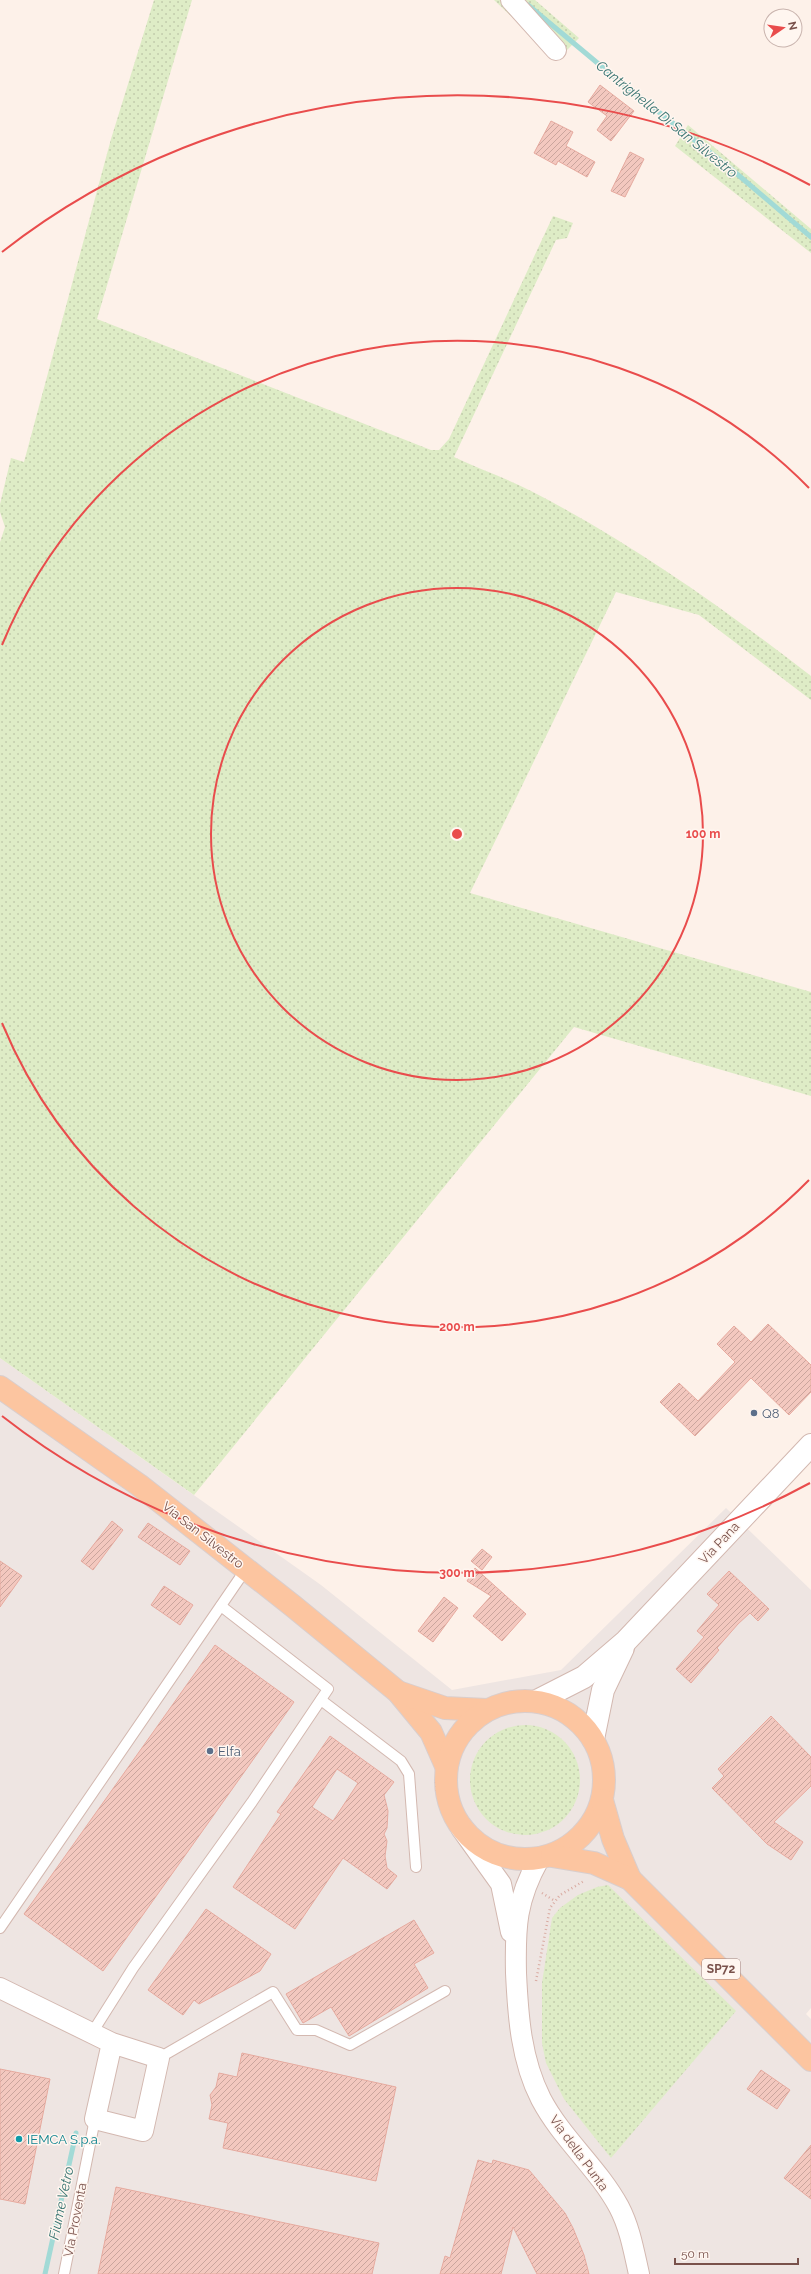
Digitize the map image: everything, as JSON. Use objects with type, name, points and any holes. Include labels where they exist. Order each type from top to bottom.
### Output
[{"type":"main road","name":"Via San Silvestro","points":[[0,1388],[139,1485],[398,1692],[431,1732],[446,1766]]},
{"type":"main road","name":"Via San Silvestro","points":[[398,1692],[445,1708],[487,1710]]},
{"type":"main road","points":[[537,1701],[559,1708],[578,1721],[593,1739],[601,1758],[604,1779],[602,1800],[592,1824],[574,1843],[545,1857],[517,1860],[496,1855],[477,1844],[461,1828],[451,1809],[446,1788],[446,1766],[454,1744],[468,1724],[487,1710],[511,1702],[537,1701]]},
{"type":"main road","name":"SP72","points":[[602,1800],[621,1875]]},
{"type":"main road","name":"SP72","points":[[545,1857],[594,1863],[621,1875],[811,2060]]},
{"type":"street","points":[[511,0],[556,50]]},
{"type":"street","name":"Via Pana","points":[[537,1701],[584,1677],[626,1641],[811,1445]]},
{"type":"street","name":"Via Pana","points":[[593,1739],[603,1690],[626,1641]]},
{"type":"street","points":[[461,1828],[501,1884],[516,1960]]},
{"type":"street","points":[[516,1960],[518,1912],[526,1882],[545,1857]]},
{"type":"street","name":"Via della Punta","points":[[516,1960],[518,2014],[527,2066],[541,2099],[563,2135],[598,2178],[619,2208],[632,2242],[639,2274]]},
{"type":"street","points":[[0,1988],[112,2043],[159,2058],[143,2131],[95,2119]]},
{"type":"street","name":"Via Proventa","points":[[95,2119],[112,2043]]},
{"type":"lane","points":[[0,1928],[246,1569]]},
{"type":"lane","points":[[92,2033],[134,1968],[252,1802],[328,1689],[221,1606]]},
{"type":"lane","points":[[321,1700],[401,1761],[409,1774],[416,1867]]},
{"type":"lane","points":[[159,2058],[273,1992],[297,2030],[316,2030],[350,2046],[445,1992]]},
{"type":"lane","name":"Via Proventa","points":[[64,2274],[95,2119]]},
{"type":"path","points":[[536,1984],[550,1908],[560,1895],[575,1885],[621,1875]]},
{"type":"shaded area","points":[[0,1358],[321,1585],[452,1690],[561,1670],[726,1508],[811,1590],[811,2008],[806,2014],[811,2019],[811,2274],[0,2274]]},
{"type":"green space","points":[[154,0],[192,0],[97,319],[431,450],[439,450],[449,439],[553,216],[573,223],[567,238],[556,240],[454,457],[531,491],[640,554],[710,601],[811,676],[811,700],[699,615],[616,592],[470,893],[811,992],[811,1096],[574,1027],[194,1495],[0,1358],[0,542],[5,527],[0,512],[0,504],[11,458],[24,462],[111,139]]},
{"type":"green space","points":[[494,0],[535,0],[579,38],[557,60]]},
{"type":"green space","points":[[688,125],[811,229],[811,253],[675,146]]},
{"type":"green space","points":[[525,1725],[546,1729],[564,1741],[576,1759],[580,1780],[576,1801],[564,1819],[546,1831],[525,1835],[504,1831],[486,1819],[474,1801],[470,1780],[474,1759],[486,1741],[504,1729]]},
{"type":"green space","points":[[608,1885],[736,2011],[611,2158],[564,2099],[546,2063],[542,2043],[542,1983],[552,1918],[560,1908],[578,1895],[597,1887]]},
{"type":"building","points":[[600,85],[634,111],[611,141],[597,130],[607,116],[588,102]]},
{"type":"building","points":[[551,121],[573,132],[566,146],[595,162],[587,177],[558,161],[556,165],[534,153]]},
{"type":"building","points":[[630,152],[644,159],[625,197],[611,191]]},
{"type":"building","points":[[768,1324],[811,1365],[811,1392],[789,1415],[751,1378],[695,1436],[660,1402],[679,1383],[698,1401],[735,1362],[717,1344],[734,1326],[751,1342]]},
{"type":"building","points":[[112,1521],[123,1530],[93,1570],[81,1561]]},
{"type":"building","points":[[148,1523],[190,1551],[180,1565],[138,1537]]},
{"type":"building","points":[[482,1549],[492,1557],[482,1570],[471,1561]]},
{"type":"building","points":[[0,1561],[22,1576],[0,1607]]},
{"type":"building","points":[[475,1568],[526,1614],[502,1641],[473,1616],[491,1596],[467,1581]]},
{"type":"building","points":[[729,1571],[769,1609],[758,1621],[750,1613],[738,1624],[717,1648],[719,1650],[691,1683],[676,1669],[704,1637],[697,1631],[719,1605],[707,1594]]},
{"type":"building","points":[[164,1586],[193,1605],[180,1625],[151,1605]]},
{"type":"building","points":[[444,1597],[458,1608],[433,1642],[418,1631]]},
{"type":"building","points":[[215,1645],[294,1702],[103,1971],[24,1914]]},
{"type":"building","points":[[771,1716],[811,1757],[811,1786],[774,1822],[803,1842],[791,1860],[767,1844],[712,1788],[724,1776],[718,1769]]},
{"type":"building","points":[[330,1736],[394,1782],[384,1795],[388,1811],[387,1828],[384,1834],[387,1841],[385,1856],[387,1868],[397,1876],[387,1889],[343,1858],[295,1929],[233,1887],[281,1814],[277,1812]],"holes":[[[337,1769],[358,1783],[333,1821],[312,1807]]]},
{"type":"building","points":[[206,1909],[271,1954],[260,1971],[199,2004],[194,2000],[183,2015],[148,1990]]},
{"type":"building","points":[[414,1920],[434,1953],[414,1964],[428,1988],[349,2036],[331,2007],[303,2023],[286,1994]]},
{"type":"building","points":[[242,2053],[396,2087],[376,2181],[223,2148],[228,2123],[209,2119],[212,2105],[210,2095],[216,2087],[219,2073],[237,2077]]},
{"type":"building","name":"IEMCA S.p.a.","points":[[0,2069],[50,2079],[25,2204],[0,2199]]},
{"type":"building","points":[[761,2070],[790,2090],[777,2109],[747,2089]]},
{"type":"building","points":[[811,2145],[811,2199],[784,2178]]},
{"type":"building","points":[[478,2160],[492,2164],[493,2160],[529,2170],[565,2213],[584,2255],[589,2274],[537,2274],[513,2227],[501,2274],[440,2274],[445,2256],[450,2258]]},
{"type":"building","points":[[116,2187],[379,2243],[372,2274],[98,2274]]},
{"type":"waterway","name":"Cantrighella Di San Silvestro","points":[[528,5],[613,76],[730,168],[811,237]]},
{"type":"waterway","name":"Fiume Vetro","points":[[45,2274],[76,2133]]},
{"type":"place","name":"Q8","points":[[754,1413]]},
{"type":"place","name":"Elfa","points":[[210,1751]]},
{"type":"place","name":"IEMCA S.p.a.","points":[[19,2139]]}]
